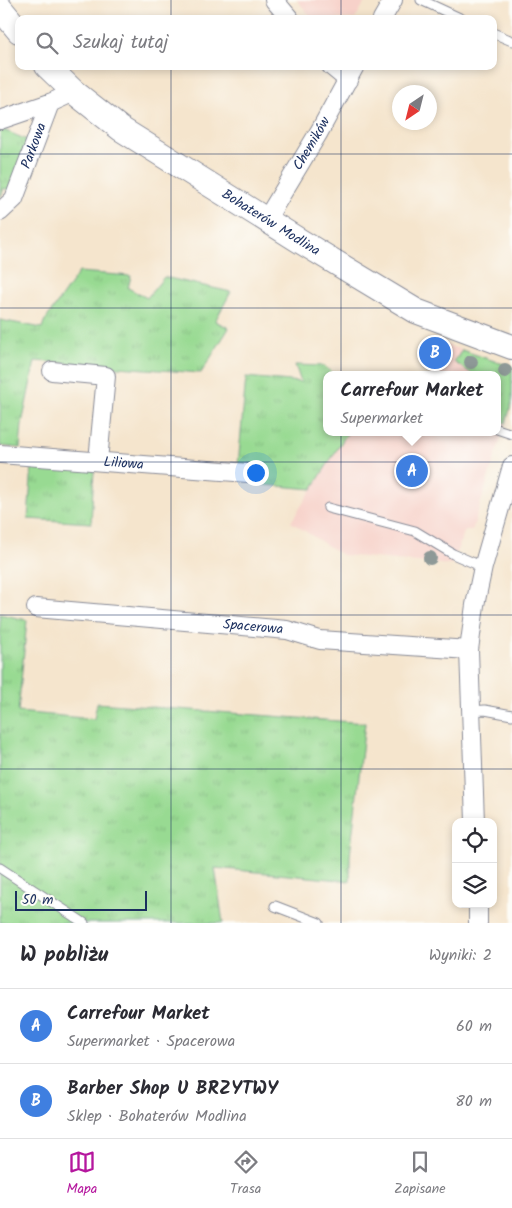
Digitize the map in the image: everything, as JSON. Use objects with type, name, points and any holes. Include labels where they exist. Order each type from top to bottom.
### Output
[{"type":"main road","points":[[0,8],[15,26]]},
{"type":"main road","name":"Bohaterów Modlina","points":[[51,70],[74,92],[121,129],[416,311],[512,347]]},
{"type":"street","points":[[274,0],[287,15]]},
{"type":"street","points":[[384,15],[393,0]]},
{"type":"street","name":"Chemików","points":[[266,220],[319,132],[351,73]]},
{"type":"street","points":[[0,120],[50,103],[74,92]]},
{"type":"street","name":"Parkowa","points":[[0,212],[14,199],[50,103]]},
{"type":"street","points":[[52,371],[106,376],[98,461]]},
{"type":"street","name":"Liliowa","points":[[0,454],[248,473]]},
{"type":"street","points":[[475,818],[469,650],[475,605],[483,568],[512,466]]},
{"type":"street","name":"Spacerowa","points":[[36,608],[287,630],[320,640],[469,650]]},
{"type":"street","points":[[478,908],[478,923]]},
{"type":"lane","points":[[420,0],[453,15]]},
{"type":"lane","points":[[497,35],[512,41]]},
{"type":"lane","points":[[328,508],[415,531],[453,554],[483,568]]},
{"type":"lane","points":[[471,711],[484,710],[512,715]]},
{"type":"lane","points":[[0,868],[84,923]]},
{"type":"lane","points":[[275,906],[320,923]]},
{"type":"shaded area","points":[[297,0],[366,0],[357,15],[310,15]]},
{"type":"shaded area","points":[[447,345],[512,367],[512,402],[472,531],[465,530],[451,565],[342,555],[291,522],[345,436],[501,436],[501,371],[431,371]]},
{"type":"green space","points":[[4,130],[29,141],[10,191],[4,188],[0,199],[0,131]]},
{"type":"green space","points":[[79,272],[131,276],[128,288],[147,298],[164,277],[231,292],[215,321],[229,328],[201,373],[35,361],[22,424],[20,448],[0,446],[0,320],[42,328],[44,322]]},
{"type":"green space","points":[[462,350],[512,367],[512,402],[506,423],[501,422],[501,371],[468,371],[454,362]]},
{"type":"green space","points":[[295,365],[324,366],[331,371],[323,371],[323,436],[345,436],[312,489],[255,484],[256,468],[238,466],[246,377],[301,382]]},
{"type":"green space","points":[[32,465],[94,470],[91,523],[28,519]]},
{"type":"green space","points":[[0,614],[27,620],[18,712],[94,719],[97,703],[365,723],[350,856],[350,881],[215,868],[223,923],[0,923]]},
{"type":"place","name":"Barber Shop U BRZYTWY","points":[[435,353]]},
{"type":"place","name":"Carrefour Market","points":[[412,471]]}]
